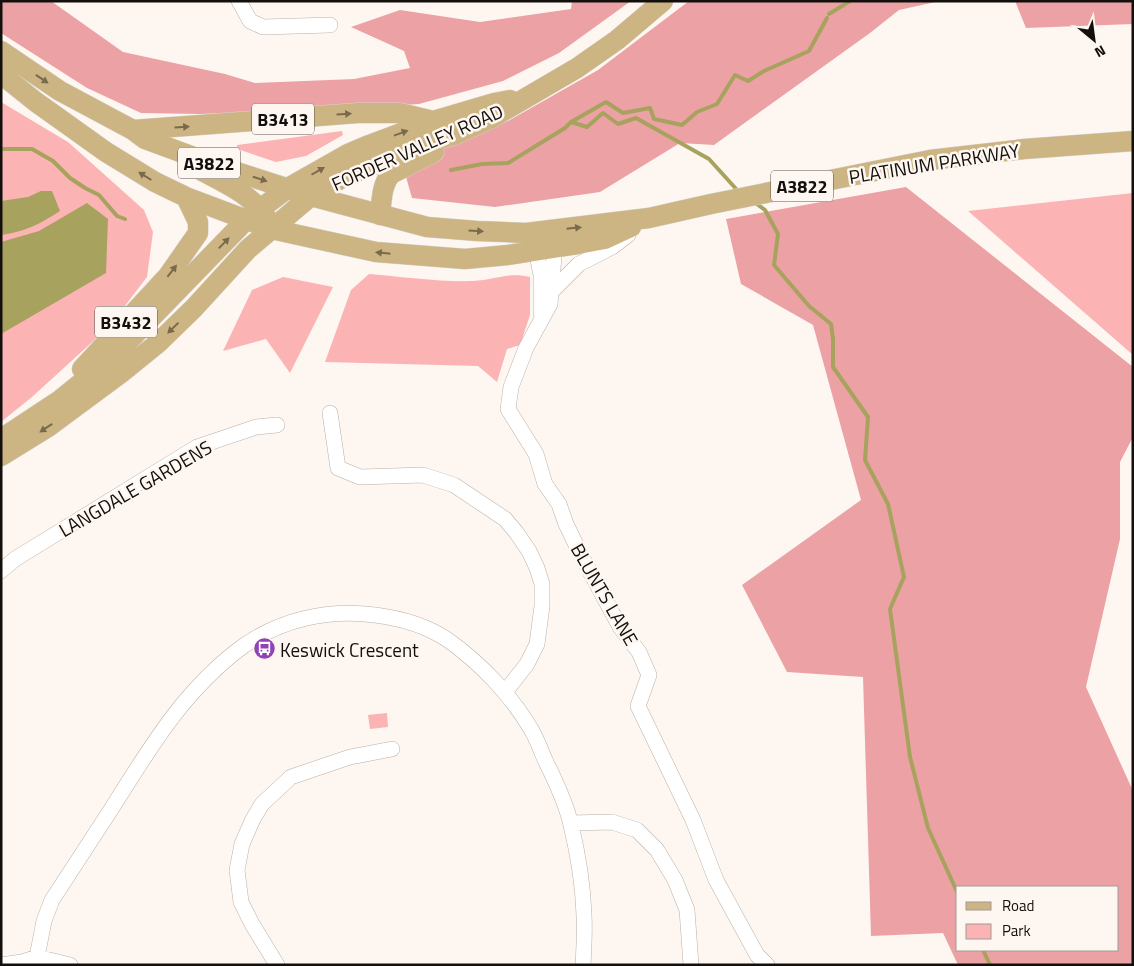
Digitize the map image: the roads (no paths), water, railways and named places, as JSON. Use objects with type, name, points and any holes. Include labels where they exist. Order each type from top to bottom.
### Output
[{"type":"main road","name":"FORDER VALLEY ROAD","points":[[311,196],[342,178],[413,148],[454,135],[490,119],[577,68],[617,40],[663,1]]},
{"type":"main road","name":"FORDER VALLEY ROAD","points":[[1,51],[60,91],[139,134],[221,167],[353,208]]},
{"type":"main road","name":"A3822","points":[[1,74],[36,102],[106,152],[155,182],[186,197],[254,214],[271,229]]},
{"type":"main road","name":"FORDER VALLEY ROAD","points":[[288,188],[348,154],[369,145],[433,121],[494,103],[523,98]]},
{"type":"main road","name":"B3413","points":[[139,134],[358,113],[400,113],[433,121]]},
{"type":"main road","points":[[139,134],[150,146],[159,152],[224,182],[254,214],[288,188]]},
{"type":"main road","points":[[380,215],[384,184],[391,174],[432,154],[454,135]]},
{"type":"main road","name":"PLATINUM PARKWAY","points":[[353,208],[427,227],[477,232],[526,233],[649,218],[930,160],[1024,149],[1133,141]]},
{"type":"main road","points":[[1,456],[48,427],[158,343],[194,308],[242,255],[311,196]]},
{"type":"main road","name":"B3432","points":[[60,400],[67,384],[168,276],[198,234],[198,222],[186,197]]},
{"type":"main road","name":"B3432","points":[[1,439],[60,400],[112,358],[254,214]]},
{"type":"main road","name":"PLATINUM PARKWAY","points":[[271,229],[376,252],[465,259],[508,255],[605,239],[649,218]]},
{"type":"street","points":[[239,1],[250,21],[263,27],[330,25]]},
{"type":"street","points":[[552,291],[579,264],[612,247],[649,218]]},
{"type":"street","points":[[526,233],[555,245],[546,249],[541,275],[541,322]]},
{"type":"street","name":"BLUNTS LANE","points":[[546,249],[552,291],[550,304],[526,348],[511,387],[508,409],[536,454],[545,484],[559,504],[581,555],[620,627],[639,652],[649,676],[638,706],[693,820],[716,880],[757,955],[766,965]]},
{"type":"street","points":[[330,413],[338,468],[360,477],[423,476],[454,485],[505,519],[529,551],[542,584],[541,625],[537,644],[527,664],[505,692]]},
{"type":"street","name":"LANGDALE GARDENS","points":[[1,571],[16,559],[197,447],[256,427],[277,425]]},
{"type":"street","points":[[37,957],[44,920],[52,900],[172,716],[209,675],[243,647],[276,627],[305,618],[332,614],[360,613],[394,618],[447,639],[505,692],[530,729],[556,782],[571,823],[580,872],[584,914],[583,965]]},
{"type":"street","points":[[277,965],[252,924],[242,902],[237,870],[242,844],[253,819],[262,804],[291,777],[350,757],[392,749]]},
{"type":"street","points":[[571,823],[612,822],[637,830],[657,850],[675,880],[687,910],[691,965]]},
{"type":"street","points":[[1,965],[22,962],[37,957],[70,965]]},
{"type":"waterway","points":[[829,14],[850,1]]},
{"type":"waterway","points":[[451,170],[482,164],[508,163],[565,128],[571,122],[606,102],[623,113],[650,108],[654,119],[682,125],[697,112],[717,104],[735,75],[748,81],[764,71],[809,51],[827,18]]},
{"type":"waterway","points":[[571,122],[587,127],[603,113],[618,124],[636,118],[709,159],[738,191]]},
{"type":"waterway","points":[[1,149],[32,149],[53,161],[70,178],[99,195],[117,216],[125,219]]},
{"type":"waterway","points":[[754,202],[765,210],[778,234],[774,265],[809,306],[831,324],[833,367],[868,417],[865,460],[888,504],[904,577],[890,609],[910,757],[928,828],[956,890]]},
{"type":"waterway","points":[[983,951],[990,965]]},
{"type":"place","name":"Keswick Crescent","points":[[264,649]]}]
